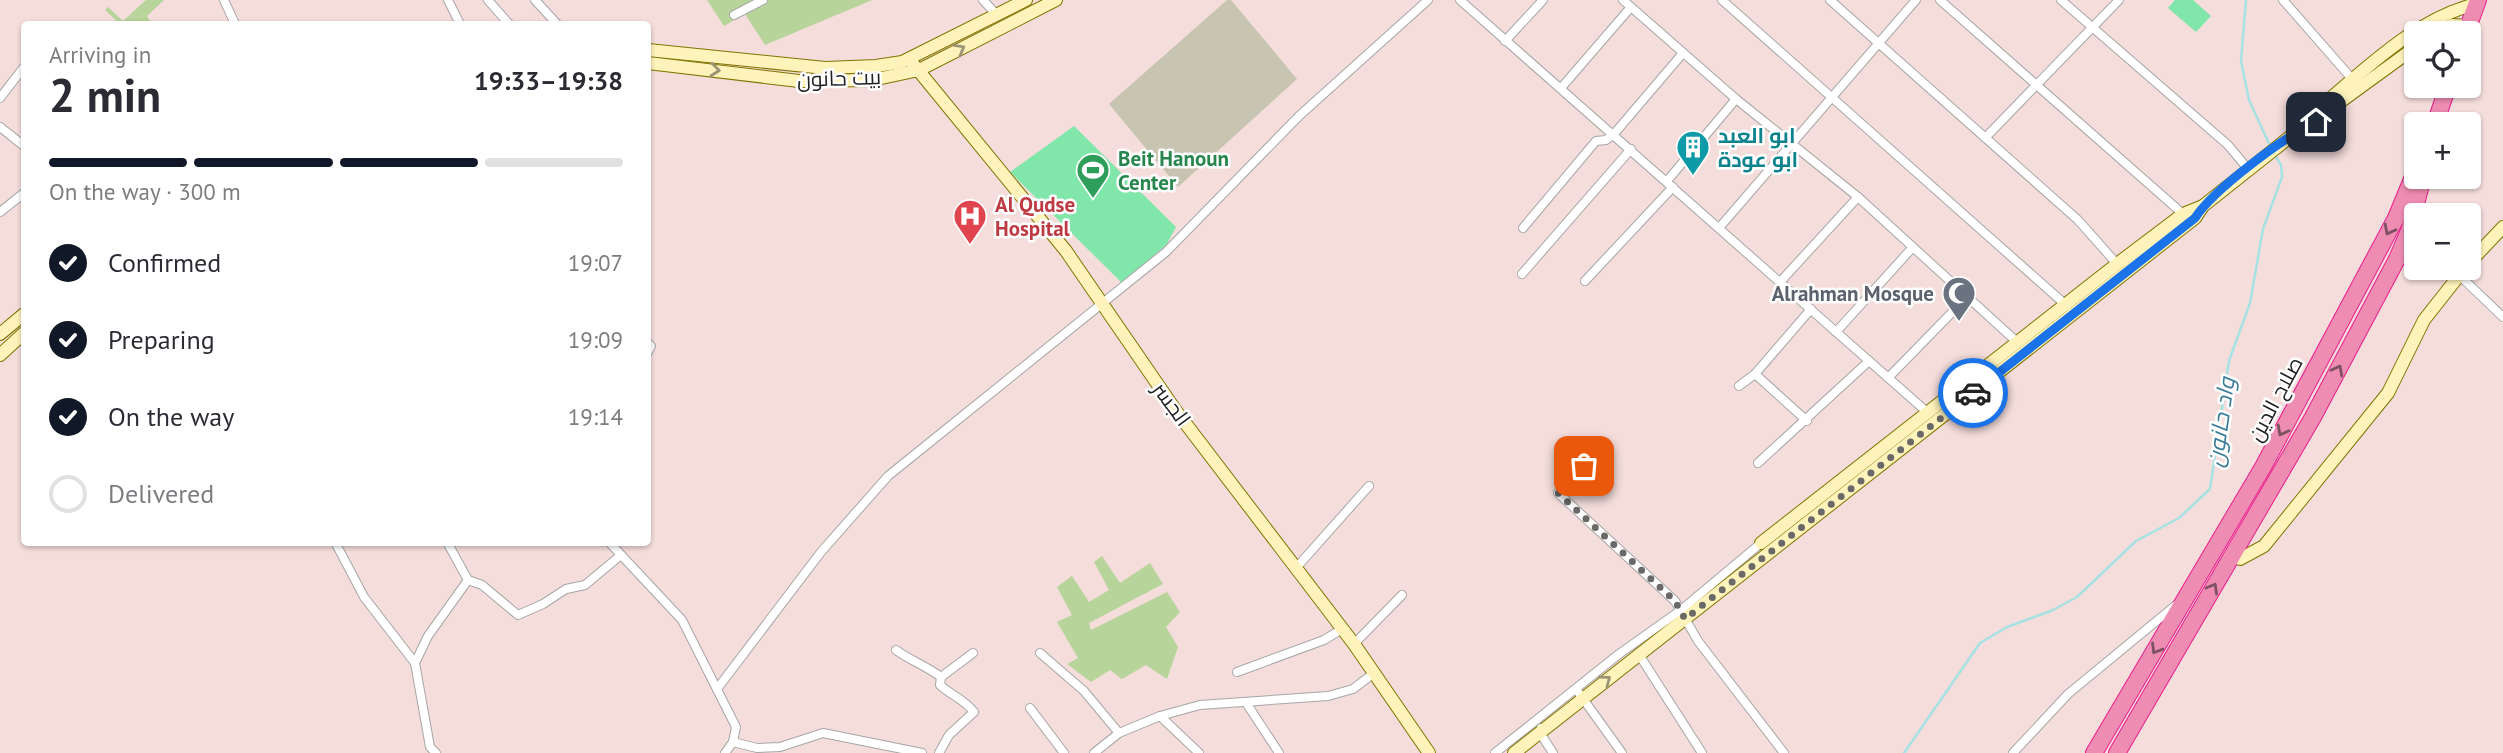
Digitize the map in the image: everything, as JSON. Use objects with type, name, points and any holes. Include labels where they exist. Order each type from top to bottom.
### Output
[{"type":"highway","points":[[2471,21],[2477,2]]},
{"type":"highway","name":"صلاح الدين","points":[[2095,753],[2269,455],[2396,218],[2408,189]]},
{"type":"highway","name":"صلاح الدين","points":[[2117,753],[2313,417],[2397,260],[2409,231],[2420,189]]},
{"type":"street","points":[[223,0],[233,21]]},
{"type":"street","points":[[448,0],[458,21]]},
{"type":"street","points":[[488,0],[506,21]]},
{"type":"street","points":[[535,0],[554,21]]},
{"type":"street","points":[[734,15],[762,0]]},
{"type":"street","points":[[983,0],[996,14]]},
{"type":"street","name":"بيت حانون","points":[[651,50],[850,69],[909,59],[1026,0]]},
{"type":"street","name":"بيت حانون","points":[[651,63],[799,81],[872,80],[919,70],[1056,0]]},
{"type":"street","points":[[717,689],[821,552],[888,476],[1166,252],[1299,116],[1428,0]]},
{"type":"street","points":[[1460,0],[1927,412]]},
{"type":"street","points":[[1505,41],[1543,0]]},
{"type":"street","points":[[1623,0],[1736,99],[1857,197],[2017,342]]},
{"type":"street","points":[[1722,0],[2067,306]]},
{"type":"street","points":[[1830,0],[2078,220],[2117,264]]},
{"type":"street","points":[[1719,228],[1916,0]]},
{"type":"street","points":[[1940,0],[2183,214]]},
{"type":"street","points":[[2061,0],[2252,166]]},
{"type":"street","points":[[1985,138],[2119,0]]},
{"type":"street","points":[[2283,0],[2353,80]]},
{"type":"street","points":[[1494,753],[1540,725],[2195,218],[2203,206],[2300,129],[2312,114],[2353,80],[2432,20],[2477,2]]},
{"type":"street","points":[[1561,88],[1631,7]]},
{"type":"street","points":[[1523,228],[1596,141],[1606,140],[1614,134],[1683,53]]},
{"type":"street","points":[[2300,129],[2316,122],[2404,56]]},
{"type":"street","name":"الجسر","points":[[909,59],[1040,218],[1176,411],[1354,644],[1429,753]]},
{"type":"street","points":[[0,98],[21,70]]},
{"type":"street","points":[[1585,281],[1670,184],[1736,99]]},
{"type":"street","points":[[0,127],[21,144]]},
{"type":"street","points":[[1522,274],[1631,149]]},
{"type":"street","points":[[0,212],[21,195]]},
{"type":"street","points":[[1781,281],[1857,197]]},
{"type":"street","points":[[1683,615],[1761,543],[1927,412],[2183,214],[2203,206]]},
{"type":"street","points":[[2481,250],[2503,227]]},
{"type":"street","points":[[1836,332],[1913,247]]},
{"type":"street","points":[[2232,556],[2240,559],[2264,546],[2304,499],[2388,393],[2424,320],[2455,280]]},
{"type":"street","points":[[2470,280],[2503,317]]},
{"type":"street","points":[[1888,378],[1968,296]]},
{"type":"street","points":[[1739,386],[1755,373],[1811,309]]},
{"type":"street","points":[[0,334],[21,316]]},
{"type":"street","points":[[0,355],[21,336]]},
{"type":"street","points":[[1758,463],[1807,421],[1869,361]]},
{"type":"street","points":[[1755,373],[1807,421]]},
{"type":"street","points":[[1584,466],[1558,493],[1683,615],[1784,753]]},
{"type":"street","points":[[1296,568],[1369,486]]},
{"type":"street","points":[[337,546],[364,597],[415,663],[430,751]]},
{"type":"street","points":[[449,546],[468,580],[482,585],[518,614],[543,604],[566,589],[585,585],[621,555]]},
{"type":"street","points":[[613,546],[682,620],[736,727],[733,742],[725,753]]},
{"type":"street","points":[[415,663],[428,636],[468,580]]},
{"type":"street","points":[[1354,644],[1402,595]]},
{"type":"street","points":[[2012,753],[2068,694],[2186,597]]},
{"type":"street","points":[[1237,672],[1324,640],[1342,629]]},
{"type":"street","points":[[896,650],[910,660],[919,661],[941,677]]},
{"type":"street","points":[[1635,650],[1702,753]]},
{"type":"street","points":[[939,753],[948,735],[974,712],[965,699],[948,692],[940,685],[941,677],[973,653]]},
{"type":"street","points":[[1040,653],[1084,691],[1119,733]]},
{"type":"street","points":[[1094,753],[1119,733],[1160,716],[1200,705],[1247,704],[1328,696],[1353,690],[1374,673]]},
{"type":"street","points":[[1580,693],[1622,753]]},
{"type":"street","points":[[1247,704],[1279,753]]},
{"type":"street","points":[[1030,708],[1063,753]]},
{"type":"street","points":[[1160,716],[1199,753]]},
{"type":"street","points":[[1514,753],[1540,725]]},
{"type":"street","points":[[1540,725],[1542,736],[1553,753]]},
{"type":"street","points":[[733,742],[757,748],[780,747],[823,733],[922,753]]},
{"type":"shaded area","points":[[0,0],[2503,0],[2503,753],[0,753]]},
{"type":"shaded area","points":[[1227,0],[1231,0],[1297,79],[1178,187],[1109,104]]},
{"type":"green space","points":[[146,0],[164,0],[147,16],[150,21],[123,21]]},
{"type":"green space","points":[[707,0],[872,0],[765,45],[745,14],[724,26]]},
{"type":"green space","points":[[2175,0],[2193,0],[2211,16],[2196,32],[2168,8]]},
{"type":"green space","points":[[108,7],[123,21],[117,21],[105,10]]},
{"type":"green space","name":"Beit Hanoun Center","points":[[1074,126],[1176,227],[1167,244],[1122,283],[1010,172]]},
{"type":"green space","points":[[1102,556],[1120,583],[1150,563],[1163,584],[1089,623],[1091,630],[1167,592],[1180,612],[1166,627],[1178,647],[1167,679],[1146,665],[1122,679],[1110,670],[1091,682],[1067,664],[1078,658],[1057,622],[1072,615],[1057,587],[1072,576],[1089,602],[1109,590],[1094,562]]},
{"type":"waterway","name":"واد حانون","points":[[2246,0],[2241,61],[2249,100],[2271,148]]},
{"type":"waterway","name":"واد حانون","points":[[1904,753],[1980,643],[2007,627],[2051,611],[2077,597],[2136,541],[2179,518],[2210,489],[2229,361],[2250,303],[2263,229],[2282,177],[2281,165],[2274,154]]},
{"type":"way so far","points":[[1584,466],[1558,493],[1675,601],[1685,619],[1973,393]]},
{"type":"place","name":"ابو العبد ابو عودة","points":[[1693,177]]},
{"type":"place","name":"Beit Hanoun Center","points":[[1093,200]]},
{"type":"place","name":"Al Qudse Hospital","points":[[970,246]]},
{"type":"place","name":"Alrahman Mosque","points":[[1959,323]]},
{"type":"route","points":[[1973,393],[2195,218],[2203,206],[2248,169],[2300,129],[2316,122]]}]
